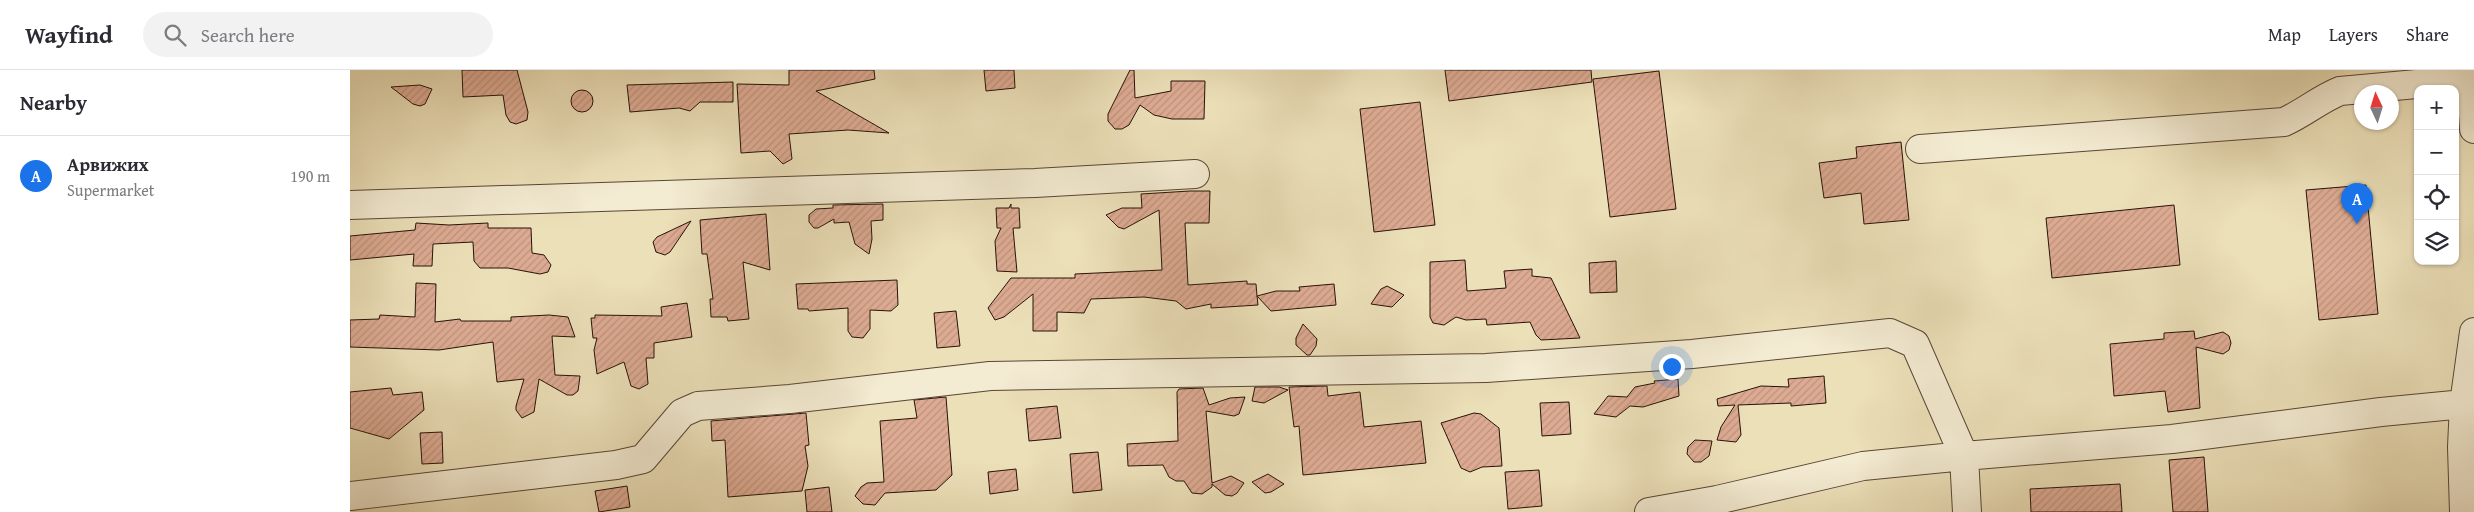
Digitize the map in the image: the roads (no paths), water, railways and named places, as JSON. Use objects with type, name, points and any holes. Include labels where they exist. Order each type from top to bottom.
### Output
[{"type":"street","points":[[1920,150],[2284,122],[2305,113],[2325,98],[2340,91],[2471,74],[2474,129]]},
{"type":"street","points":[[352,206],[1035,183],[1195,174]]},
{"type":"street","points":[[2467,499],[2464,404],[2474,332]]},
{"type":"street","points":[[350,496],[616,465],[643,459],[682,413],[698,406],[790,399],[990,376],[1486,368],[1692,354],[1890,333],[1916,344],[1964,456],[1967,512]]},
{"type":"street","points":[[1649,512],[1717,500],[1864,466],[2172,439],[2381,412],[2464,404]]},
{"type":"place","name":"Арвижих","points":[[2357,224]]}]
